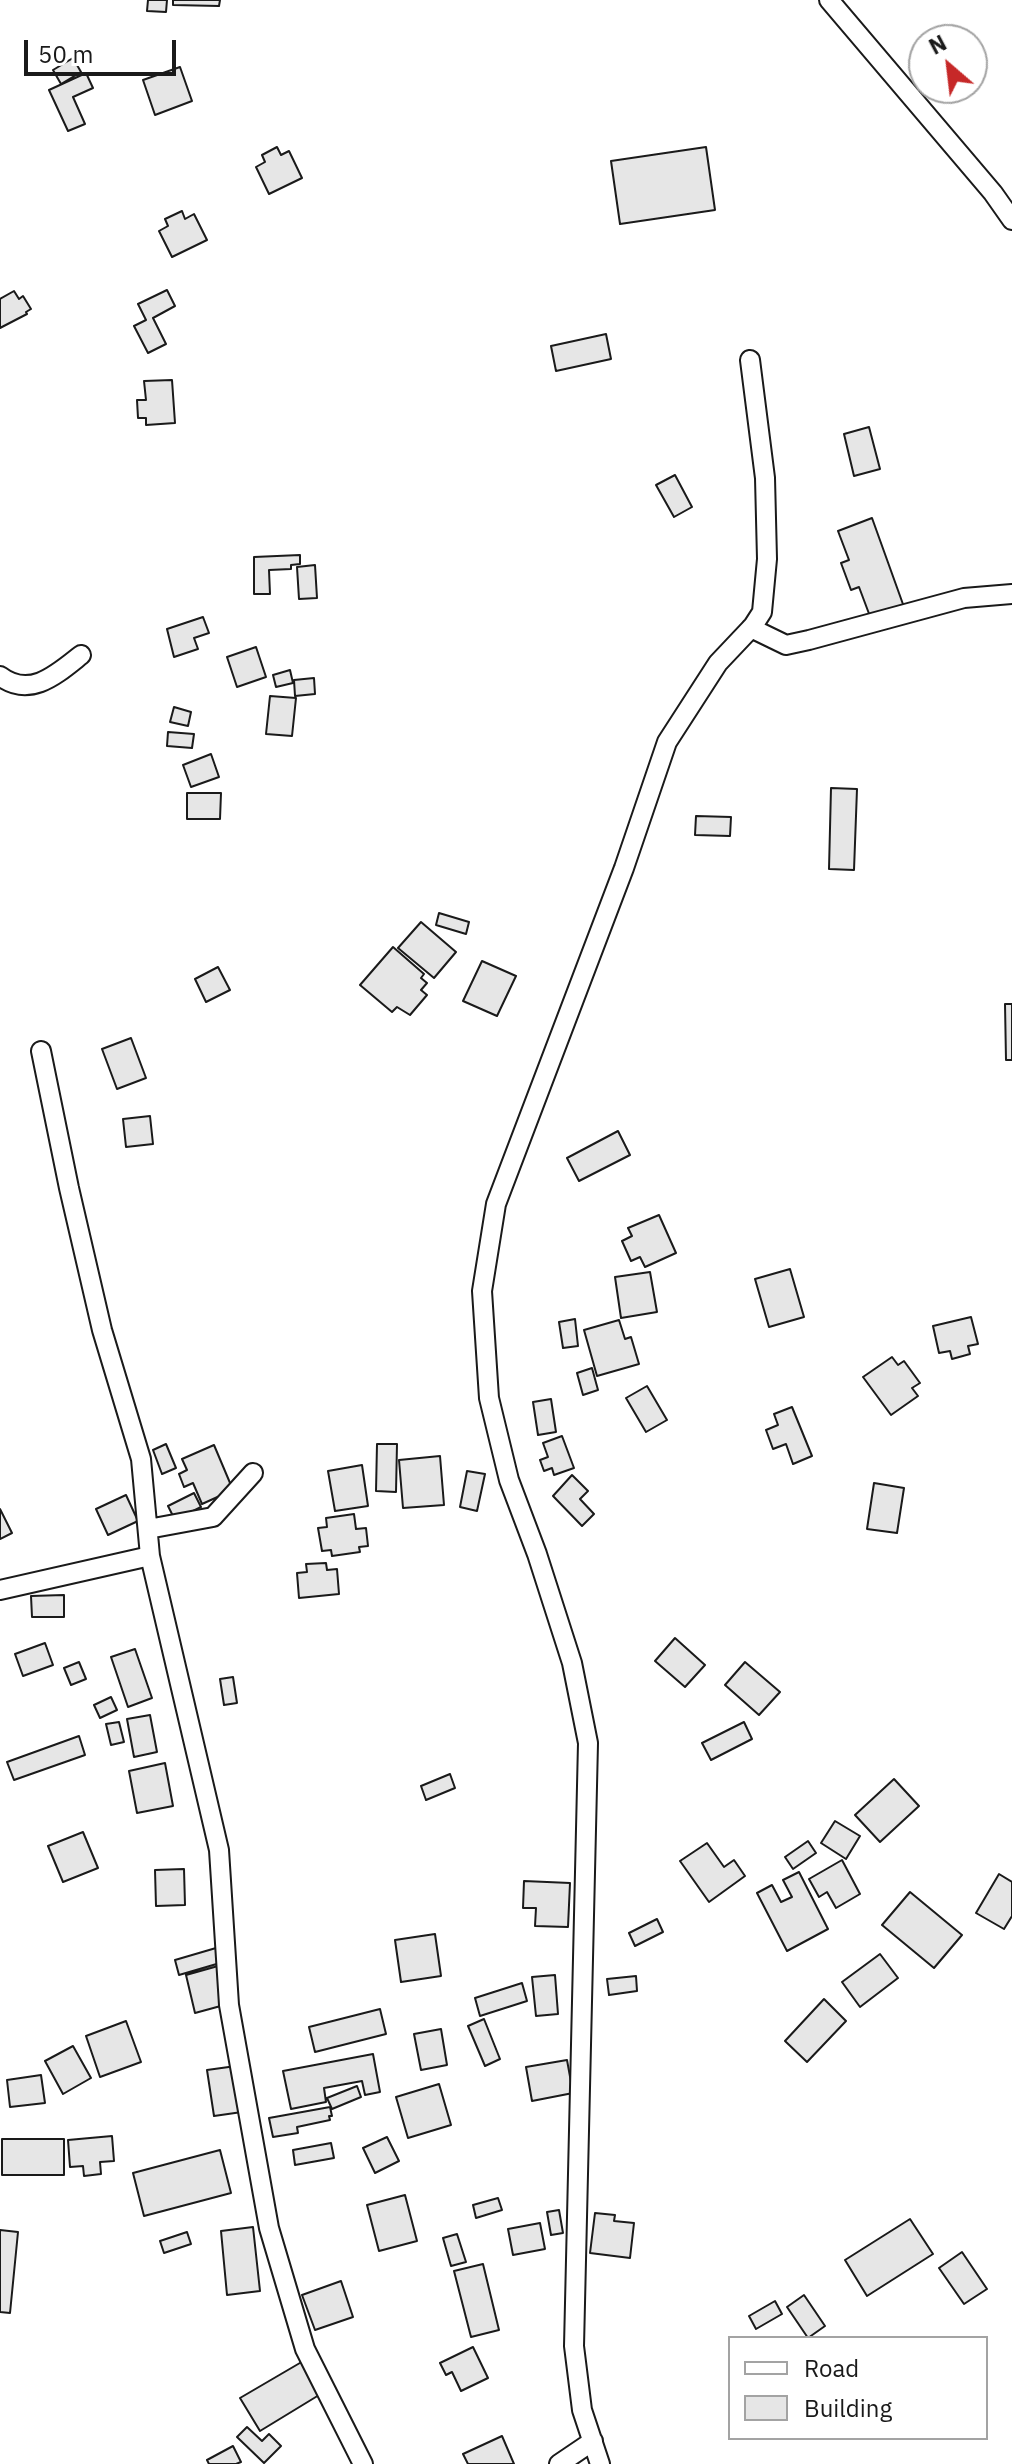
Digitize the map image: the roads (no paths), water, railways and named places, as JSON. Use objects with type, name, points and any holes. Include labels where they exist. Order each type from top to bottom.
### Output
[{"type":"street","points":[[829,0],[993,193],[1012,220]]},
{"type":"street","points":[[600,2464],[582,2410],[574,2346],[588,1743],[572,1663],[509,1480],[489,1398],[482,1291],[496,1204],[624,868],[667,742],[718,663],[762,612],[767,559],[765,478],[750,360]]},
{"type":"street","points":[[751,628],[786,645],[964,598],[1012,594]]},
{"type":"street","points":[[0,676],[28,687],[52,678],[81,655]]},
{"type":"street","points":[[41,1051],[102,1330],[141,1459],[150,1556],[219,1850],[229,2005],[269,2228],[305,2349],[363,2464]]},
{"type":"street","points":[[148,1529],[213,1517],[253,1473]]},
{"type":"street","points":[[0,1590],[150,1556]]},
{"type":"street","points":[[559,2464],[593,2441]]}]
